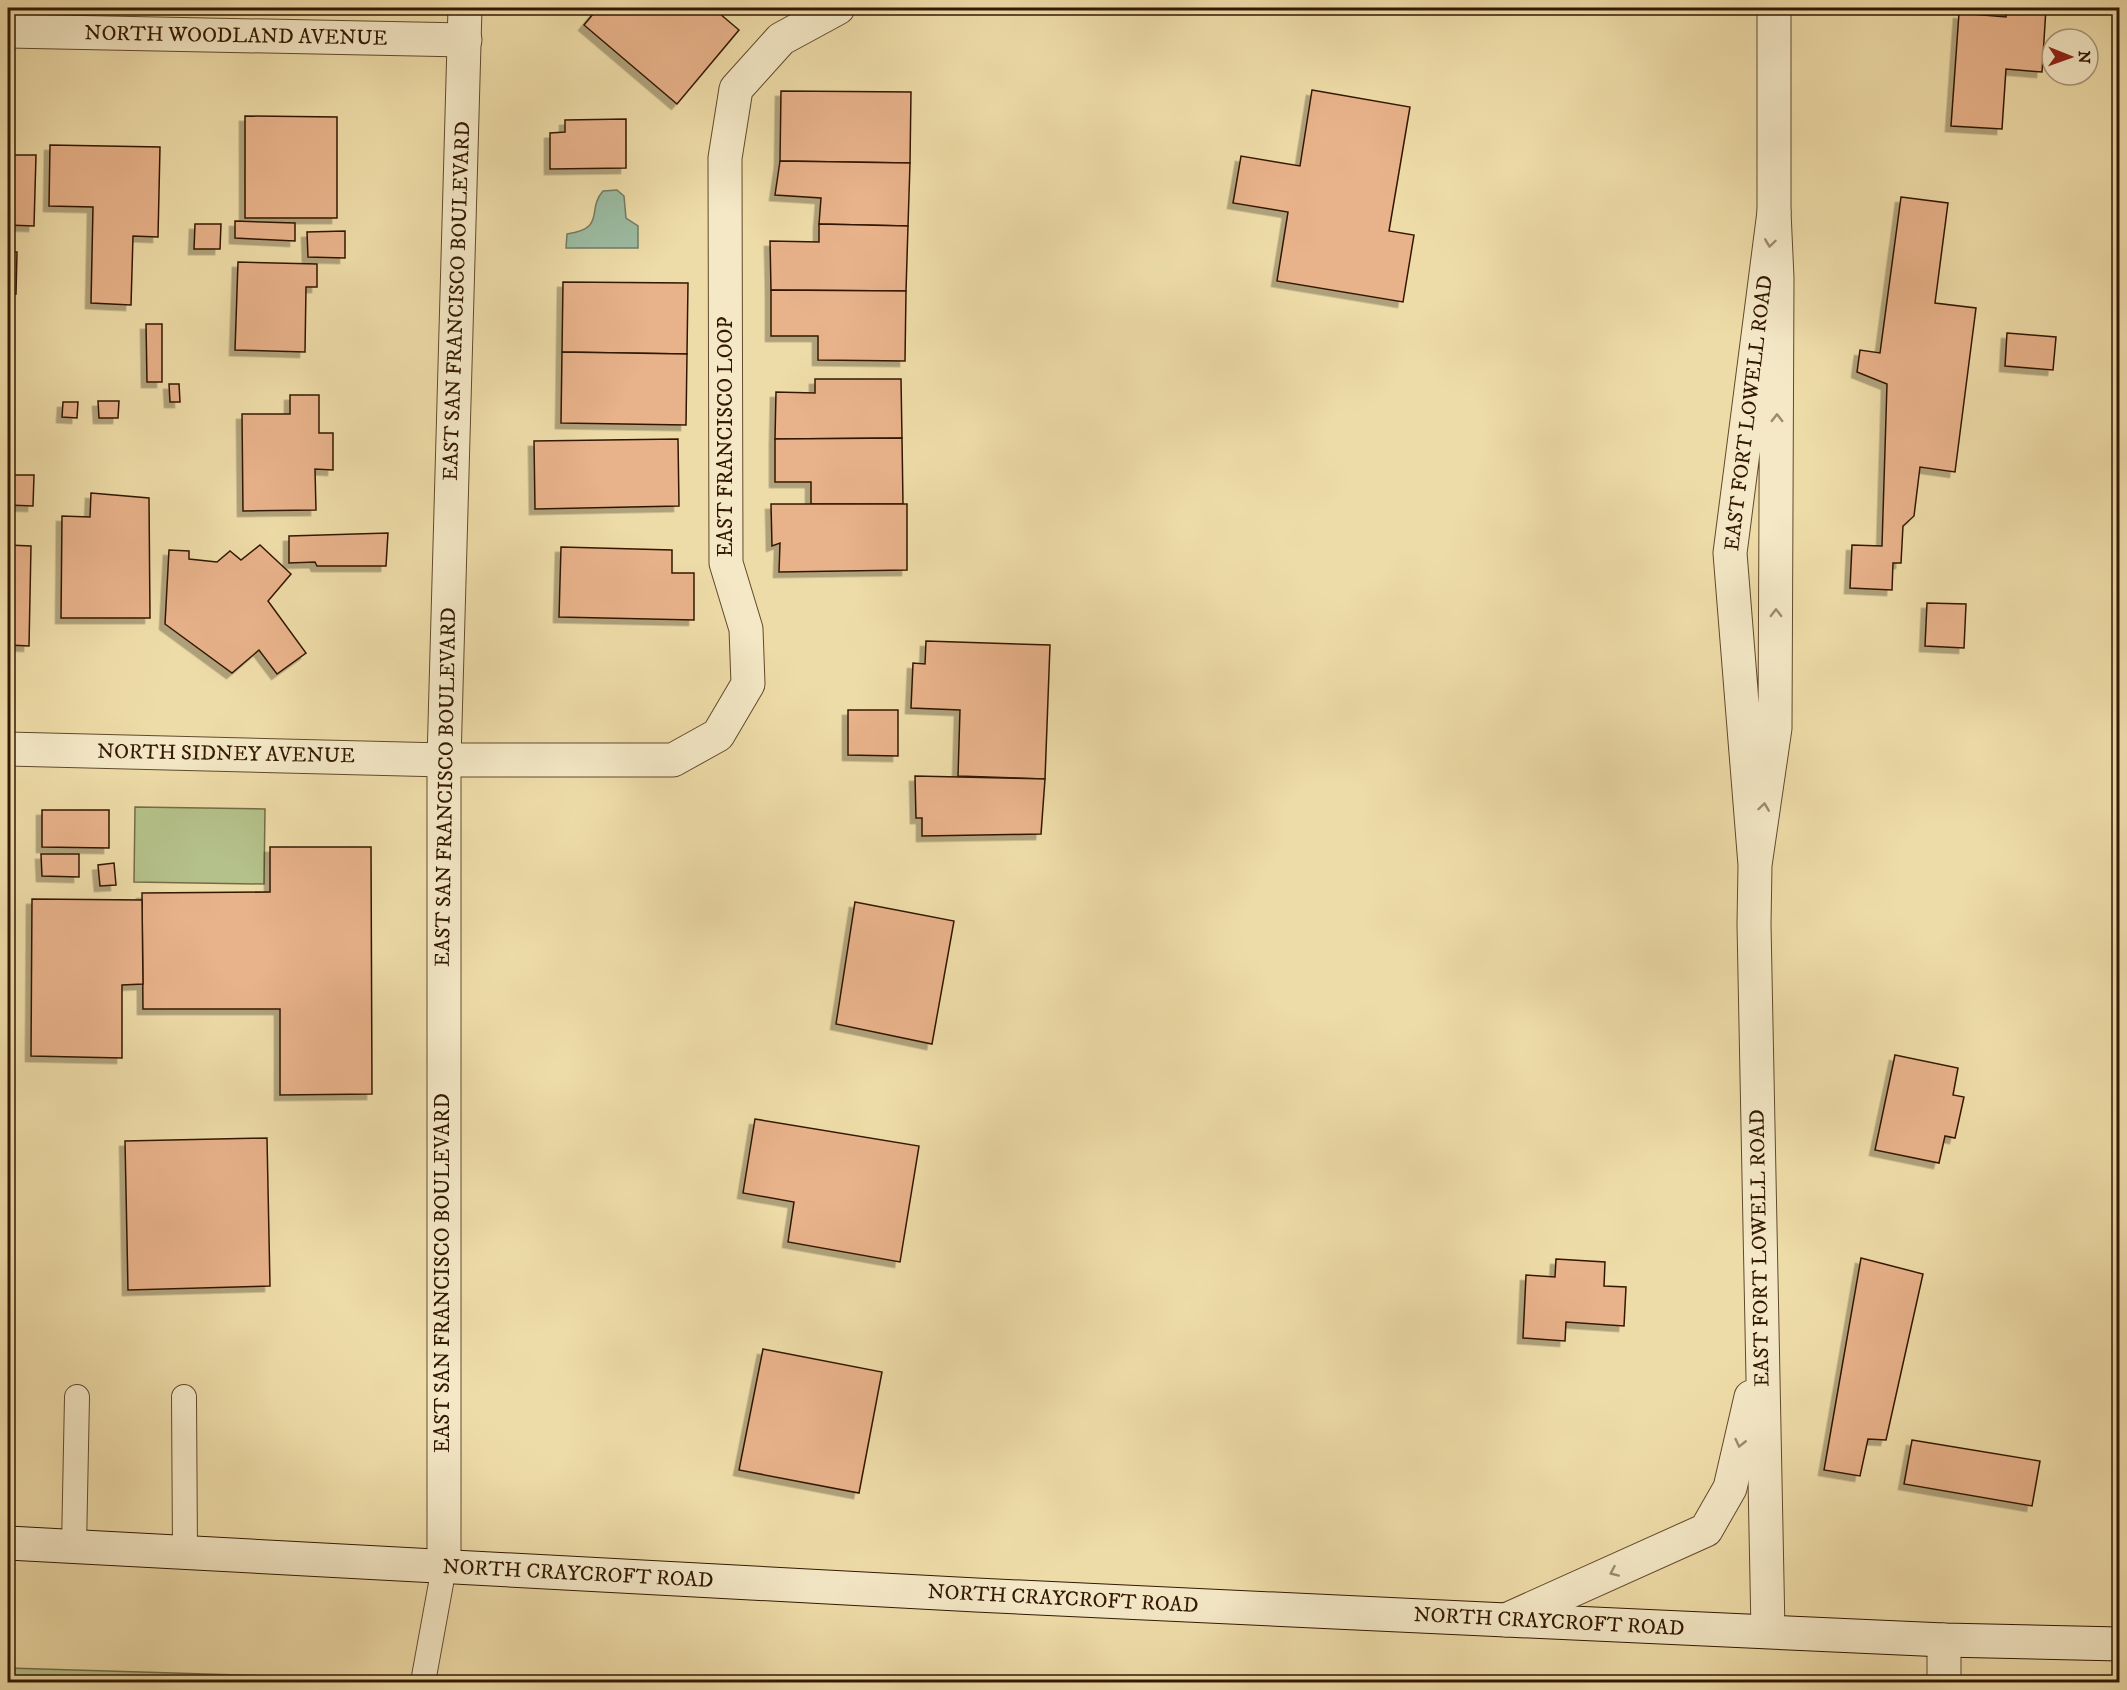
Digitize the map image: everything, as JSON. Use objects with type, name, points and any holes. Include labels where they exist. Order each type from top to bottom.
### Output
[{"type":"street","name":"EAST SAN FRANCISCO BOULEVARD","points":[[444,1567],[444,760],[465,8]]},
{"type":"street","name":"EAST FRANCISCO LOOP","points":[[444,760],[673,760],[718,735],[748,684],[746,629],[726,563],[725,158],[736,89],[781,39],[838,8]]},
{"type":"street","name":"EAST FORT LOWELL ROAD","points":[[1755,865],[1775,728],[1777,278],[1774,212],[1774,8]]},
{"type":"street","name":"NORTH WOODLAND AVENUE","points":[[8,31],[465,40]]},
{"type":"street","name":"EAST FORT LOWELL ROAD","points":[[1768,1631],[1754,924],[1755,865],[1730,553],[1774,212]]},
{"type":"street","name":"NORTH SIDNEY AVENUE","points":[[8,749],[444,760]]},
{"type":"street","points":[[1506,1620],[1706,1530],[1730,1488],[1762,1345]]},
{"type":"street","name":"NORTH CRAYCROFT ROAD","points":[[8,1544],[1506,1620],[1944,1640],[2120,1644]]},
{"type":"street","points":[[1944,1640],[1944,1683]]},
{"type":"lane","points":[[74,1546],[77,1397]]},
{"type":"lane","points":[[184,1397],[185,1552]]},
{"type":"lane","points":[[423,1683],[444,1567]]},
{"type":"shaded area","points":[[617,190],[624,196],[626,218],[638,226],[638,248],[566,248],[567,234],[579,231],[591,223],[598,198],[603,191]]},
{"type":"shaded area","points":[[135,807],[265,809],[264,884],[134,882]]},
{"type":"shaded area","points":[[8,1668],[466,1682],[8,1682]]},
{"type":"building","points":[[598,8],[713,8],[739,30],[677,104],[584,25]]},
{"type":"building","points":[[2007,8],[2046,8],[2045,27],[2040,27],[2040,72],[2006,69],[2002,129],[1951,126],[1959,13],[2006,17]]},
{"type":"building","points":[[1312,90],[1410,107],[1389,231],[1414,235],[1403,302],[1277,281],[1288,212],[1233,203],[1241,156],[1300,166]]},
{"type":"building","points":[[781,91],[911,92],[910,163],[780,161]]},
{"type":"building","points":[[245,116],[337,117],[337,218],[245,218]]},
{"type":"building","points":[[626,119],[626,168],[550,169],[550,133],[565,132],[565,120]]},
{"type":"building","points":[[50,145],[160,147],[158,237],[133,236],[131,305],[91,303],[93,207],[49,206]]},
{"type":"building","points":[[8,155],[36,155],[34,226],[8,225]]},
{"type":"building","points":[[780,161],[910,163],[908,226],[819,224],[821,198],[775,195]]},
{"type":"building","points":[[1901,197],[1948,203],[1935,303],[1976,308],[1955,472],[1920,467],[1914,516],[1903,526],[1901,563],[1893,563],[1892,590],[1850,588],[1852,545],[1882,546],[1887,384],[1857,372],[1860,350],[1880,353]]},
{"type":"building","points":[[235,221],[295,223],[295,241],[235,238]]},
{"type":"building","points":[[195,224],[221,224],[220,249],[194,249]]},
{"type":"building","points":[[819,224],[908,226],[906,291],[771,290],[770,241],[819,242]]},
{"type":"building","points":[[345,231],[345,258],[308,257],[307,232]]},
{"type":"building","points":[[8,252],[17,252],[16,294],[8,294]]},
{"type":"building","points":[[238,262],[317,264],[317,287],[306,287],[305,352],[235,350]]},
{"type":"building","points":[[563,282],[688,283],[687,354],[562,352]]},
{"type":"building","points":[[771,290],[906,291],[905,361],[818,360],[818,336],[771,336]]},
{"type":"building","points":[[146,324],[162,324],[162,382],[147,382]]},
{"type":"building","points":[[2007,333],[2056,337],[2053,370],[2005,366]]},
{"type":"building","points":[[562,352],[687,354],[686,425],[561,423]]},
{"type":"building","points":[[815,379],[901,379],[902,438],[775,439],[776,392],[815,393]]},
{"type":"building","points":[[169,384],[179,384],[180,402],[170,402]]},
{"type":"building","points":[[290,395],[319,395],[319,433],[333,433],[333,470],[315,469],[316,510],[243,511],[242,414],[290,414]]},
{"type":"building","points":[[98,401],[119,401],[118,418],[99,418]]},
{"type":"building","points":[[63,402],[78,402],[77,418],[62,417]]},
{"type":"building","points":[[902,438],[903,504],[811,504],[811,482],[775,482],[775,439]]},
{"type":"building","points":[[678,439],[679,506],[535,509],[534,441]]},
{"type":"building","points":[[8,475],[34,475],[33,506],[8,505]]},
{"type":"building","points":[[91,493],[149,498],[150,618],[61,618],[62,516],[90,517]]},
{"type":"building","points":[[771,504],[907,504],[907,570],[779,572],[780,543],[772,546]]},
{"type":"building","points":[[388,533],[386,566],[317,566],[315,562],[289,563],[289,536]]},
{"type":"building","points":[[8,545],[31,546],[29,646],[9,645]]},
{"type":"building","points":[[260,545],[291,574],[268,601],[306,653],[277,674],[259,650],[232,673],[165,624],[169,550],[189,551],[189,559],[217,562],[230,551],[241,560]]},
{"type":"building","points":[[561,547],[672,550],[672,573],[694,573],[694,620],[559,617]]},
{"type":"building","points":[[1927,603],[1966,604],[1964,648],[1925,646]]},
{"type":"building","points":[[926,641],[1050,645],[1045,779],[958,776],[960,710],[911,708],[913,663],[925,664]]},
{"type":"building","points":[[848,710],[898,710],[898,756],[848,755]]},
{"type":"building","points":[[915,776],[1045,779],[1041,834],[922,836],[922,818],[916,818]]},
{"type":"building","points":[[42,810],[109,810],[109,848],[42,847]]},
{"type":"building","points":[[270,847],[371,847],[372,1094],[280,1095],[280,1009],[143,1009],[142,893],[270,892]]},
{"type":"building","points":[[41,854],[79,854],[79,877],[42,876]]},
{"type":"building","points":[[114,863],[116,885],[100,886],[98,865]]},
{"type":"building","points":[[32,899],[142,900],[143,984],[122,985],[122,1058],[31,1056]]},
{"type":"building","points":[[855,902],[954,921],[932,1044],[836,1024]]},
{"type":"building","points":[[1895,1055],[1958,1068],[1953,1095],[1964,1097],[1955,1138],[1945,1136],[1939,1163],[1875,1150]]},
{"type":"building","points":[[755,1119],[919,1146],[900,1262],[788,1242],[794,1202],[743,1193]]},
{"type":"building","points":[[267,1138],[270,1286],[128,1290],[125,1141]]},
{"type":"building","points":[[1861,1258],[1923,1274],[1886,1440],[1868,1439],[1860,1476],[1824,1470]]},
{"type":"building","points":[[1556,1259],[1605,1262],[1604,1286],[1626,1287],[1624,1326],[1566,1322],[1565,1341],[1523,1338],[1526,1275],[1555,1277]]},
{"type":"building","points":[[763,1349],[882,1372],[859,1493],[739,1470]]},
{"type":"building","points":[[1912,1440],[2040,1461],[2032,1506],[1904,1484]]}]
